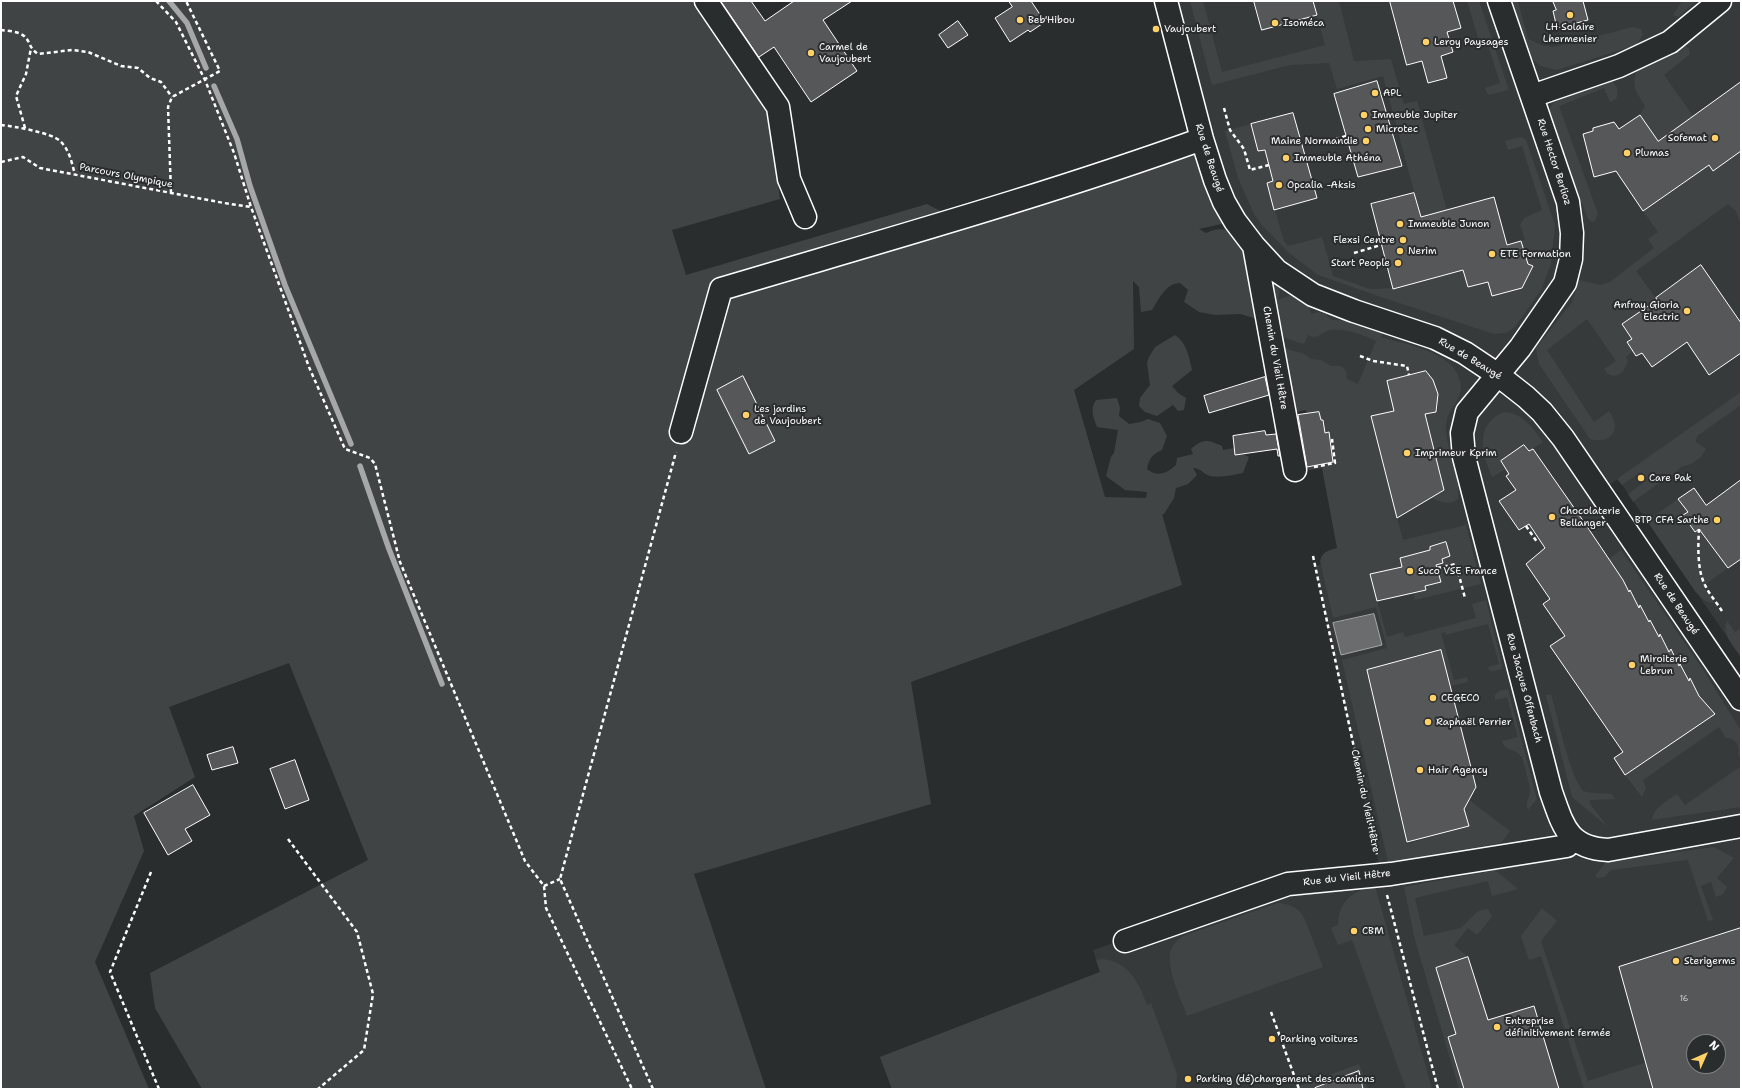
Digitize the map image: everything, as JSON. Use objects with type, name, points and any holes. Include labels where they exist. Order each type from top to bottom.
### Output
[{"type":"street","points":[[706,1],[778,107],[790,179],[805,217]]},
{"type":"street","name":"Rue de Beaugé","points":[[1166,1],[1202,139],[1215,180],[1224,202],[1235,221],[1254,246],[1277,271],[1312,295],[1354,312],[1435,338],[1465,353],[1498,375],[1537,407],[1563,438],[1741,699]]},
{"type":"street","name":"Rue Hector Berlioz","points":[[1498,375],[1520,348],[1565,283],[1571,260],[1572,233],[1568,202],[1499,1]]},
{"type":"street","points":[[1532,96],[1616,67],[1670,42],[1720,1]]},
{"type":"street","points":[[681,432],[721,289],[956,219],[1144,160],[1202,139]]},
{"type":"street","name":"Chemin du Vieil Hêtre","points":[[1254,246],[1295,470]]},
{"type":"street","name":"Rue Jacques Offenbach","points":[[1498,375],[1467,412],[1462,433],[1464,457],[1551,792],[1563,824],[1573,838],[1596,850],[1608,850],[1741,826]]},
{"type":"street","name":"Rue du Vieil Hêtre","points":[[1125,941],[1288,884],[1381,874],[1567,846],[1573,838]]},
{"type":"path","points":[[156,1],[176,22],[205,80],[234,152],[251,207],[309,367],[345,449],[370,458],[375,464],[400,562],[525,861],[544,886],[546,908],[632,1089]]},
{"type":"path","points":[[171,193],[168,107],[172,97],[220,71],[186,1]]},
{"type":"path","points":[[1,30],[23,34],[31,48],[38,54],[72,50],[88,52],[121,66],[138,68],[150,78],[164,85],[172,97]]},
{"type":"path","points":[[24,128],[16,96],[26,74],[31,48]]},
{"type":"path","points":[[1224,108],[1230,130],[1244,149],[1250,170],[1269,165]]},
{"type":"path","points":[[1,125],[24,128],[60,140],[70,155],[74,175]]},
{"type":"path","points":[[1322,143],[1346,136]]},
{"type":"path","name":"Parcours Olympique","points":[[1,162],[23,157],[40,168],[251,207]]},
{"type":"path","points":[[1354,253],[1382,245]]},
{"type":"path","points":[[1360,356],[1373,361],[1407,366],[1409,375]]},
{"type":"path","points":[[653,1089],[560,879],[681,432]]},
{"type":"path","points":[[1295,470],[1335,462],[1332,439]]},
{"type":"path","points":[[1526,526],[1537,542]]},
{"type":"path","points":[[1700,529],[1698,546],[1701,575],[1706,587],[1722,611]]},
{"type":"path","name":"Chemin du Vieil Hêtre","points":[[1313,556],[1381,874],[1438,1089]]},
{"type":"path","points":[[1437,568],[1456,564],[1465,598]]},
{"type":"path","points":[[288,839],[357,932],[373,994],[364,1050],[318,1089]]},
{"type":"path","points":[[151,872],[110,972],[159,1089]]},
{"type":"path","points":[[544,886],[560,879]]},
{"type":"path","points":[[1271,1012],[1299,1089]]},
{"type":"shaded area","points":[[1,1],[696,1],[768,111],[780,199],[672,230],[686,275],[927,204],[956,219],[1202,139],[1235,221],[1199,229],[1206,233],[1221,229],[1227,230],[1238,238],[1281,281],[1278,300],[1295,295],[1300,296],[1306,301],[1311,314],[1318,312],[1325,314],[1332,320],[1354,321],[1382,328],[1383,334],[1381,337],[1439,356],[1456,371],[1461,387],[1458,398],[1447,419],[1446,430],[1458,483],[1458,499],[1448,503],[1441,502],[1430,497],[1397,518],[1403,540],[1466,525],[1481,584],[1415,600],[1413,593],[1426,590],[1425,586],[1441,582],[1436,565],[1443,563],[1442,559],[1450,556],[1446,542],[1430,547],[1433,560],[1418,553],[1400,558],[1402,567],[1370,575],[1387,637],[1403,632],[1405,637],[1476,618],[1472,604],[1486,600],[1503,669],[1492,671],[1489,670],[1488,667],[1499,664],[1488,624],[1445,635],[1446,632],[1441,633],[1454,680],[1467,677],[1468,682],[1450,686],[1441,650],[1367,670],[1407,844],[1469,826],[1464,809],[1469,800],[1510,831],[1501,843],[1388,862],[1342,660],[1387,648],[1376,607],[1333,618],[1320,561],[1326,552],[1337,548],[1322,468],[1310,470],[1305,467],[1333,462],[1329,433],[1325,433],[1323,420],[1321,420],[1319,412],[1307,414],[1306,410],[1296,412],[1295,404],[1292,403],[1283,347],[1303,353],[1311,359],[1321,360],[1331,366],[1341,366],[1346,371],[1347,379],[1358,384],[1376,341],[1354,332],[1331,330],[1315,337],[1308,335],[1304,344],[1288,339],[1259,323],[1254,318],[1240,314],[1215,315],[1199,312],[1184,302],[1188,290],[1180,283],[1167,289],[1152,310],[1141,312],[1139,287],[1133,281],[1134,349],[1074,390],[1105,497],[1146,498],[1147,492],[1125,490],[1106,476],[1111,457],[1114,453],[1118,430],[1097,427],[1093,416],[1093,407],[1096,400],[1117,398],[1120,408],[1119,416],[1129,424],[1148,419],[1160,423],[1167,436],[1162,450],[1153,455],[1149,462],[1147,469],[1151,472],[1159,474],[1166,472],[1176,465],[1177,458],[1193,454],[1191,449],[1199,443],[1209,441],[1222,446],[1223,450],[1234,448],[1236,455],[1243,454],[1249,457],[1243,473],[1214,477],[1193,468],[1197,475],[1188,484],[1176,488],[1174,498],[1164,514],[1162,514],[1182,585],[911,682],[931,804],[694,874],[766,1089],[202,1089],[155,1008],[150,973],[368,860],[289,663],[169,707],[195,777],[134,816],[144,851],[95,962],[149,1089],[1,1089]],"holes":[[[1428,371],[1437,390],[1438,411],[1425,414],[1397,517],[1371,417],[1394,411],[1387,381]]]},
{"type":"shaded area","points":[[1166,1],[1741,1],[1741,657],[1618,479],[1600,492],[1741,699],[1741,1089],[892,1089],[880,1057],[1100,972],[1093,950],[1288,884],[1381,874],[1315,566],[1389,547],[1347,387],[1290,400]]},
{"type":"shaded area","points":[[1190,1],[1203,1],[1222,72],[1325,45],[1313,1],[1339,1],[1354,61],[1391,59],[1404,104],[1417,101],[1468,287],[1488,282],[1492,296],[1522,288],[1533,267],[1528,264],[1521,241],[1525,239],[1520,225],[1524,218],[1542,210],[1522,146],[1508,150],[1505,141],[1521,137],[1526,140],[1555,225],[1551,264],[1541,290],[1515,327],[1506,333],[1494,334],[1381,297],[1318,275],[1288,252],[1261,224],[1254,214],[1238,178],[1225,131],[1251,124],[1258,151],[1265,150],[1273,181],[1267,183],[1284,241],[1288,246],[1322,237],[1333,276],[1370,289],[1397,288],[1437,277],[1383,76],[1337,89],[1329,63],[1290,65],[1212,85]]},
{"type":"shaded area","points":[[1467,1],[1479,1],[1509,90],[1488,95],[1485,88],[1500,83],[1487,42],[1480,44]]},
{"type":"shaded area","points":[[1510,1],[1518,1],[1528,39],[1541,45],[1554,47],[1633,27],[1641,29],[1643,35],[1636,45],[1557,70],[1541,66],[1531,58],[1526,48]]},
{"type":"shaded area","points":[[1682,1],[1696,1],[1678,17],[1673,15]]},
{"type":"shaded area","points":[[1685,46],[1689,48],[1690,54],[1664,75],[1693,116],[1681,125],[1713,171],[1741,151],[1741,225],[1736,211],[1728,204],[1636,271],[1657,300],[1622,324],[1632,339],[1627,343],[1633,351],[1626,357],[1628,361],[1625,369],[1620,374],[1614,376],[1608,374],[1604,369],[1616,361],[1587,319],[1547,350],[1594,422],[1609,411],[1613,418],[1615,429],[1609,438],[1604,440],[1590,439],[1539,364],[1536,348],[1572,302],[1579,280],[1600,285],[1610,282],[1654,248],[1648,239],[1658,232],[1643,211],[1686,181],[1640,115],[1645,106],[1635,88],[1634,79],[1638,69]]},
{"type":"shaded area","points":[[1607,80],[1612,81],[1616,87],[1616,99],[1610,102],[1604,88],[1559,106],[1598,214],[1594,222],[1590,221],[1587,217],[1549,110],[1553,103]]},
{"type":"shaded area","points":[[1175,335],[1185,346],[1192,370],[1172,386],[1178,393],[1186,398],[1184,410],[1178,411],[1173,405],[1157,416],[1145,412],[1139,406],[1140,398],[1150,385],[1147,363],[1155,347]]},
{"type":"shaded area","points":[[1741,392],[1741,405],[1697,436],[1696,442],[1706,449],[1701,457],[1691,464],[1681,467],[1671,476],[1633,502],[1628,494],[1647,480],[1641,472],[1622,485],[1617,479]]},
{"type":"shaded area","points":[[1504,412],[1517,415],[1522,418],[1543,442],[1529,451],[1524,445],[1501,461],[1506,469],[1492,477],[1483,449],[1484,432],[1494,417]]},
{"type":"shaded area","points":[[1678,499],[1688,512],[1683,515],[1695,532],[1699,529],[1728,568],[1703,586],[1715,603],[1704,600],[1699,596],[1647,521]]},
{"type":"shaded area","points":[[1621,550],[1704,671],[1741,731],[1741,759],[1738,754],[1738,745],[1732,739],[1726,738],[1719,727],[1643,780],[1646,788],[1642,797],[1625,775],[1714,714],[1699,696],[1691,679],[1689,681],[1681,664],[1679,666],[1671,649],[1669,652],[1661,635],[1659,637],[1650,620],[1649,622],[1640,606],[1639,608],[1631,591],[1629,592],[1621,577],[1607,560]]},
{"type":"shaded area","points":[[1374,614],[1382,645],[1341,655],[1333,623]]},
{"type":"shaded area","points":[[1727,621],[1735,632],[1741,628],[1741,657],[1727,635]]},
{"type":"shaded area","points":[[1508,689],[1537,799],[1528,810],[1527,802],[1530,795],[1530,789],[1521,756],[1505,747],[1502,741],[1518,737],[1507,697],[1495,700],[1495,695],[1499,691]]},
{"type":"shaded area","points":[[1551,694],[1560,730],[1574,775],[1579,786],[1586,792],[1612,794],[1615,799],[1590,800],[1590,804],[1608,827],[1572,797],[1546,695]]},
{"type":"shaded area","points":[[1741,766],[1741,807],[1652,820],[1655,811],[1677,794],[1685,805]]},
{"type":"shaded area","points":[[1714,847],[1734,858],[1717,878],[1727,887],[1723,894],[1716,897],[1711,882],[1701,886],[1713,920],[1708,921],[1688,860],[1611,870],[1604,877],[1598,878],[1595,876],[1606,862]]},
{"type":"shaded area","points":[[1495,870],[1518,889],[1492,896],[1488,881],[1415,898],[1424,936],[1461,928],[1478,911],[1488,909],[1492,917],[1477,935],[1468,928],[1454,945],[1468,957],[1436,968],[1456,1034],[1448,1037],[1464,1089],[1459,1089],[1415,940],[1404,887]]},
{"type":"shaded area","points":[[1375,886],[1432,1089],[1406,1089],[1352,940],[1338,945],[1331,928],[1338,925],[1341,909],[1348,898],[1353,894]]},
{"type":"shaded area","points":[[1278,903],[1292,906],[1301,914],[1307,924],[1323,967],[1187,1016],[1174,983],[1170,965],[1171,950],[1174,944],[1183,936]]},
{"type":"shaded area","points":[[1542,908],[1557,921],[1541,941],[1588,1081],[1686,1050],[1686,1074],[1701,1074],[1654,1089],[1584,1089],[1541,956],[1529,960],[1521,936]]},
{"type":"shaded area","points":[[1102,959],[1119,964],[1126,969],[1136,981],[1147,1005],[1151,1003],[1177,1074],[1176,1089],[892,1089],[880,1057],[1100,972],[1096,960]]},
{"type":"shaded area","points":[[1741,1031],[1741,1061],[1726,1066],[1726,1038]]},
{"type":"shaded area","points":[[1359,1064],[1368,1089],[1363,1089],[1359,1071],[1314,1089],[1291,1089]]},
{"type":"building","name":"Carmel de Vaujoubert","points":[[721,1],[751,1],[765,21],[794,1],[852,1],[823,20],[857,71],[811,102],[774,47],[759,57]]},
{"type":"building","name":"Beb'Hibou","points":[[1009,1],[1031,1],[1045,22],[1030,32],[1028,30],[1010,42],[995,18],[1012,7]]},
{"type":"building","name":"Isoméca","points":[[1254,1],[1313,1],[1317,15],[1262,30]]},
{"type":"building","name":"Leroy Paysages","points":[[1390,1],[1453,1],[1461,28],[1447,32],[1453,52],[1441,56],[1447,78],[1428,83],[1422,61],[1407,65]]},
{"type":"building","name":"LH Solaire Lhermenier","points":[[1553,1],[1583,1],[1588,20],[1557,28],[1553,11],[1556,10]]},
{"type":"building","points":[[958,21],[968,35],[948,48],[939,35]]},
{"type":"building","name":"Immeuble Jupiter","points":[[1377,81],[1402,166],[1358,177],[1334,94]]},
{"type":"building","points":[[1741,82],[1741,151],[1713,171],[1709,165],[1643,211],[1616,171],[1594,177],[1583,134],[1593,131],[1593,128],[1614,122],[1619,129],[1640,115],[1658,141]]},
{"type":"building","name":"Immeuble Athéna","points":[[1293,113],[1317,198],[1274,210],[1267,183],[1273,181],[1265,150],[1258,151],[1251,124]]},
{"type":"building","points":[[1414,193],[1421,217],[1494,197],[1507,245],[1521,241],[1528,264],[1533,266],[1522,288],[1492,296],[1488,282],[1468,287],[1463,270],[1393,289],[1371,204]]},
{"type":"building","name":"Anfray Gioria Electric","points":[[1701,265],[1741,323],[1741,353],[1709,375],[1687,342],[1652,367],[1642,353],[1636,356],[1627,342],[1632,339],[1622,324],[1657,300],[1656,298]]},
{"type":"building","name":"Imprimeur Kprim","points":[[1426,371],[1433,380],[1438,394],[1436,412],[1425,414],[1444,490],[1397,518],[1371,416],[1394,411],[1387,381]]},
{"type":"building","name":"Les jardins de Vaujoubert","points":[[743,376],[775,441],[749,454],[717,390]]},
{"type":"building","points":[[1265,377],[1269,395],[1209,413],[1204,396]]},
{"type":"building","points":[[1319,412],[1321,420],[1323,420],[1325,433],[1329,432],[1333,462],[1307,467],[1298,415]]},
{"type":"building","points":[[1265,431],[1266,435],[1276,434],[1280,456],[1278,456],[1277,449],[1235,455],[1233,436]]},
{"type":"building","name":"Miroiterie Lebrun","points":[[1524,445],[1529,451],[1533,449],[1623,580],[1629,592],[1630,590],[1639,608],[1640,605],[1659,637],[1660,634],[1669,652],[1671,649],[1679,666],[1680,664],[1689,681],[1690,678],[1699,696],[1715,714],[1625,775],[1614,758],[1623,752],[1550,646],[1565,636],[1543,604],[1550,599],[1526,564],[1545,548],[1529,524],[1519,530],[1499,501],[1516,490],[1506,476],[1509,474],[1501,461]]},
{"type":"building","name":"BTP CFA Sarthe","points":[[1741,480],[1741,559],[1728,568],[1699,529],[1695,532],[1683,515],[1688,512],[1678,499],[1694,488],[1706,505]]},
{"type":"building","name":"Suco VSE France","points":[[1446,542],[1450,556],[1442,559],[1443,563],[1436,565],[1441,582],[1425,586],[1426,590],[1377,601],[1370,574],[1402,567],[1400,558],[1430,550],[1430,547]]},
{"type":"building","points":[[1441,650],[1476,787],[1464,809],[1469,826],[1407,842],[1367,670]]},
{"type":"building","points":[[233,747],[238,763],[212,770],[207,755]]},
{"type":"building","points":[[295,760],[309,800],[285,809],[270,769]]},
{"type":"building","points":[[193,785],[210,815],[185,829],[192,841],[168,855],[144,813]]},
{"type":"building","points":[[1741,928],[1741,1089],[1653,1089],[1619,967]]},
{"type":"building","name":"Entreprise définitivement fermée","points":[[1468,957],[1488,1020],[1534,1006],[1559,1089],[1464,1089],[1448,1037],[1456,1034],[1436,968]]},
{"type":"building","points":[[1359,1071],[1363,1089],[1315,1089],[1315,1088]]},
{"type":"waterway","points":[[169,1],[187,23],[206,68]]},
{"type":"waterway","points":[[214,86],[237,139],[250,186],[285,285],[351,444]]},
{"type":"waterway","points":[[360,466],[389,549],[442,684]]},
{"type":"place","name":"LH Solaire Lhermenier","points":[[1570,15]]},
{"type":"place","name":"Beb'Hibou","points":[[1020,20]]},
{"type":"place","name":"Isoméca","points":[[1275,23]]},
{"type":"place","name":"Vaujoubert","points":[[1156,29]]},
{"type":"place","name":"Leroy Paysages","points":[[1426,42]]},
{"type":"place","name":"Carmel de Vaujoubert","points":[[811,53]]},
{"type":"place","name":"APL","points":[[1375,93]]},
{"type":"place","name":"Immeuble Jupiter","points":[[1364,115]]},
{"type":"place","name":"Microtec","points":[[1368,129]]},
{"type":"place","name":"Sofemat","points":[[1715,138]]},
{"type":"place","name":"Maine Normandie","points":[[1366,141]]},
{"type":"place","name":"Plumas","points":[[1627,153]]},
{"type":"place","name":"Immeuble Athéna","points":[[1286,158]]},
{"type":"place","name":"Opcalia -Aksis","points":[[1279,185]]},
{"type":"place","name":"Immeuble Junon","points":[[1400,224]]},
{"type":"place","name":"Flexsi Centre","points":[[1403,240]]},
{"type":"place","name":"Nerim","points":[[1400,251]]},
{"type":"place","name":"ETE Formation","points":[[1492,254]]},
{"type":"place","name":"Start People","points":[[1398,263]]},
{"type":"place","name":"Anfray Gioria Electric","points":[[1687,311]]},
{"type":"place","name":"Les jardins de Vaujoubert","points":[[746,415]]},
{"type":"place","name":"Imprimeur Kprim","points":[[1407,453]]},
{"type":"place","name":"Care Pak","points":[[1641,478]]},
{"type":"place","name":"Chocolaterie Bellanger","points":[[1552,517]]},
{"type":"place","name":"BTP CFA Sarthe","points":[[1717,520]]},
{"type":"place","name":"Suco VSE France","points":[[1410,571]]},
{"type":"place","name":"Miroiterie Lebrun","points":[[1632,665]]},
{"type":"place","name":"CEGECO","points":[[1433,698]]},
{"type":"place","name":"Raphaël Perrier","points":[[1428,722]]},
{"type":"place","name":"Hair Agency","points":[[1420,770]]},
{"type":"place","name":"CBM","points":[[1354,931]]},
{"type":"place","name":"Sterigerms","points":[[1676,961]]},
{"type":"place","name":"Entreprise définitivement fermée","points":[[1497,1027]]},
{"type":"place","name":"Parking voitures","points":[[1272,1039]]},
{"type":"place","name":"Parking (dé)chargement des camions","points":[[1188,1079]]}]
